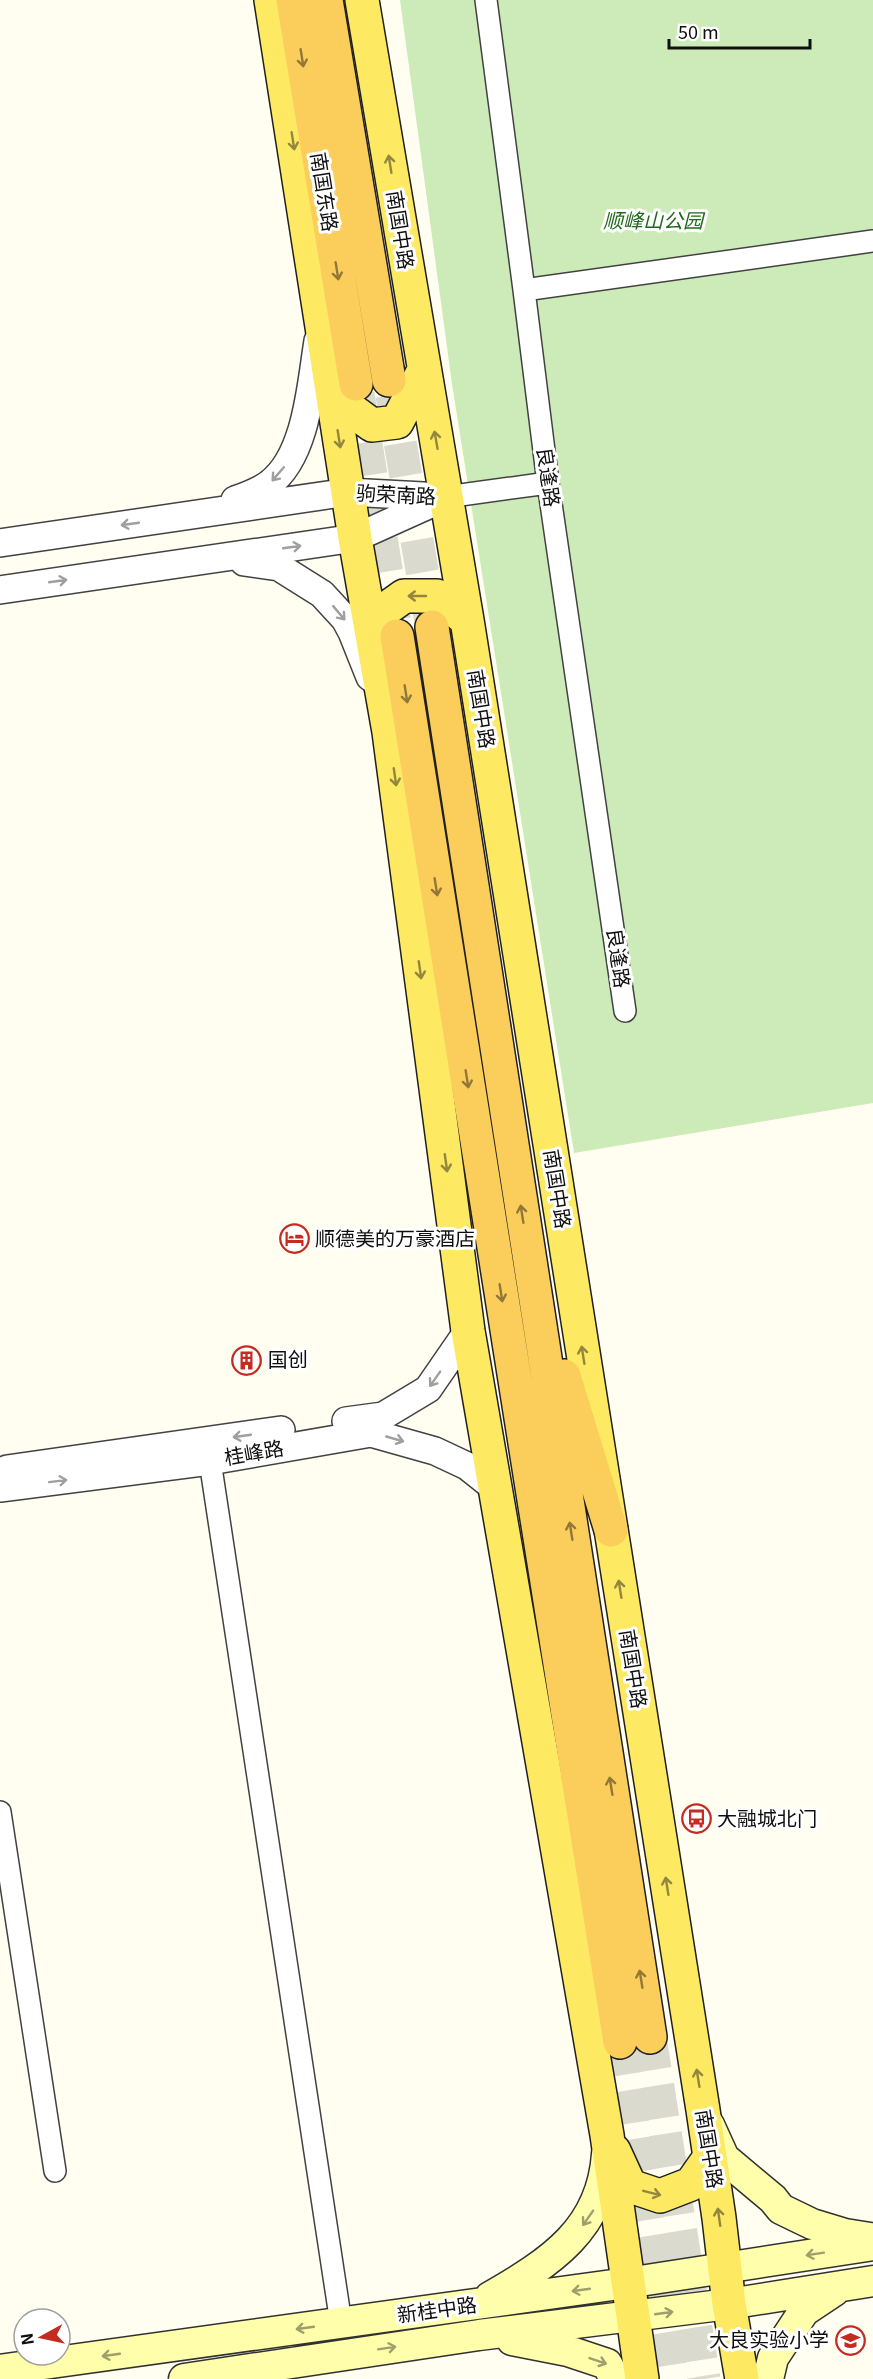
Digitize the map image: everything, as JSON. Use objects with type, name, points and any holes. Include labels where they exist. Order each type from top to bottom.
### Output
[{"type":"highway","name":"南国东路","points":[[293,0],[356,384]]},
{"type":"highway","name":"南国东路","points":[[327,0],[389,380]]},
{"type":"highway","name":"南国中路","points":[[397,636],[635,2040],[530,1263],[432,627]]},
{"type":"highway","points":[[530,1263],[611,1530]]},
{"type":"main road","points":[[271,0],[355,538],[388,732],[468,1331],[607,2138],[642,2379]]},
{"type":"main road","name":"南国中路","points":[[362,0],[467,620],[703,2110],[729,2304],[742,2379]]},
{"type":"main road","points":[[328,366],[342,403],[372,425],[397,422],[424,370]]},
{"type":"main road","points":[[378,671],[383,611],[404,596],[437,596],[467,620]]},
{"type":"main road","points":[[703,2110],[724,2158],[773,2199],[781,2209],[812,2224],[845,2234],[873,2239]]},
{"type":"main road","points":[[607,2138],[630,2186],[660,2196],[691,2184],[710,2157]]},
{"type":"main road","points":[[478,2304],[527,2276],[574,2238],[594,2209],[606,2168],[607,2138]]},
{"type":"main road","name":"新桂中路","points":[[0,2370],[627,2283],[873,2245]]},
{"type":"main road","name":"新桂中路","points":[[184,2379],[479,2335],[632,2318],[873,2281]]},
{"type":"main road","points":[[768,2379],[773,2358],[804,2311],[842,2286]]},
{"type":"main road","points":[[479,2335],[531,2342],[607,2364],[615,2379]]},
{"type":"street","name":"良逢路","points":[[486,0],[548,483],[626,1011]]},
{"type":"street","points":[[524,290],[873,241]]},
{"type":"street","points":[[188,516],[253,492],[269,484],[283,469],[305,423],[321,319]]},
{"type":"street","points":[[446,497],[548,483]]},
{"type":"street","name":"驹荣南路","points":[[0,543],[348,492],[446,497]]},
{"type":"street","name":"驹荣南路","points":[[0,590],[355,538],[446,497]]},
{"type":"street","points":[[192,562],[244,562],[279,567],[322,594],[345,619],[352,632],[388,732]]},
{"type":"street","points":[[0,1470],[383,1416],[428,1389],[468,1331]]},
{"type":"street","name":"桂峰路","points":[[0,1488],[210,1461],[371,1432],[435,1451],[467,1466],[496,1489]]},
{"type":"street","points":[[210,1461],[341,2323]]},
{"type":"street","points":[[0,1812],[56,2171]]},
{"type":"green space","name":"顺峰山公园","points":[[400,0],[873,0],[873,1103],[574,1153],[452,384]]},
{"type":"tunnel","points":[[358,394],[396,631]]},
{"type":"tunnel","points":[[392,395],[431,622]]},
{"type":"tunnel","points":[[650,2037],[704,2379]]},
{"type":"tunnel","points":[[620,2042],[673,2379]]},
{"type":"place","name":"顺德美的万豪酒店","points":[[294,1239]]},
{"type":"place","name":"国创","points":[[247,1360]]},
{"type":"place","name":"大融城北门","points":[[696,1819]]},
{"type":"place","name":"大良实验小学","points":[[850,2340]]}]
